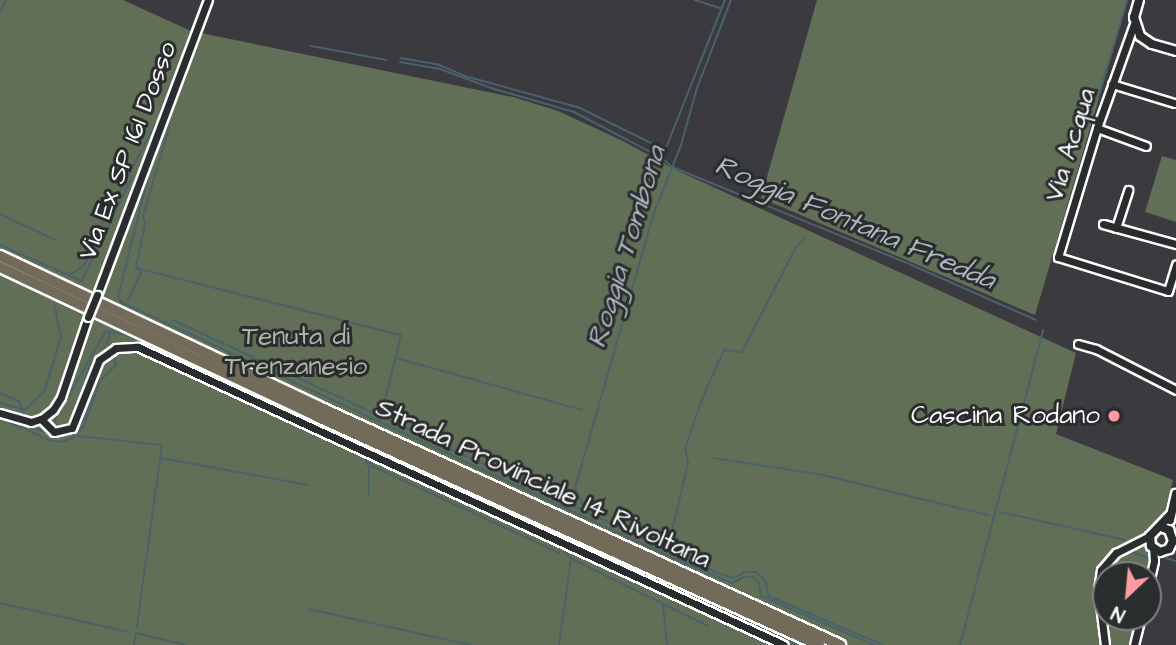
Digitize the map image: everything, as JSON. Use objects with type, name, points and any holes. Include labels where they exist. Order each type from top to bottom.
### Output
[{"type":"highway","name":"Strada Provinciale 14 Rivoltana","points":[[0,256],[331,412],[838,644]]},
{"type":"highway","name":"Strada Provinciale 14 Rivoltana","points":[[0,267],[316,416],[819,645]]},
{"type":"street","name":"Via Ex SP 161 Dosso","points":[[41,419],[59,401],[208,0]]},
{"type":"street","points":[[1139,0],[1134,24],[1140,36],[1152,44],[1176,51]]},
{"type":"street","name":"Via Acqua","points":[[1134,24],[1097,128],[1058,257],[1168,290],[1176,264]]},
{"type":"street","points":[[1125,45],[1140,36]]},
{"type":"street","points":[[1112,84],[1174,103]]},
{"type":"street","points":[[1097,128],[1146,146]]},
{"type":"street","points":[[1116,228],[1128,190]]},
{"type":"street","points":[[1103,224],[1176,244]]},
{"type":"street","points":[[1078,344],[1096,349],[1176,390]]},
{"type":"street","points":[[0,413],[27,422],[41,419],[54,432],[72,428],[99,360],[116,348],[140,348],[784,645]]},
{"type":"street","points":[[1105,645],[1098,589],[1101,570],[1114,554],[1165,529],[1176,494]]},
{"type":"street","points":[[1150,536],[1154,561],[1169,551],[1175,542],[1165,529]]},
{"type":"street","points":[[1140,543],[1169,551]]},
{"type":"green space","name":"Tenuta di Trenzanesio","points":[[0,0],[123,0],[191,31],[513,97],[558,111],[623,141],[676,170],[1076,353],[1056,434],[1173,480],[1153,561],[1092,561],[1092,631],[1134,631],[1131,645],[0,645]]},
{"type":"green space","points":[[817,0],[1128,0],[1035,315],[761,198]]},
{"type":"green space","points":[[1162,156],[1176,160],[1176,222],[1145,212]]},
{"type":"waterway","points":[[0,12],[6,0]]},
{"type":"waterway","points":[[159,115],[203,0]]},
{"type":"waterway","points":[[212,0],[170,112],[167,135],[143,216],[145,224],[136,268],[401,335],[380,420]]},
{"type":"waterway","points":[[695,0],[720,8]]},
{"type":"waterway","points":[[400,62],[440,69],[491,88],[574,112],[662,158],[725,0]]},
{"type":"waterway","name":"Roggia Tombona","points":[[584,507],[575,488],[654,213],[681,145],[697,88],[731,0]]},
{"type":"waterway","points":[[1098,98],[1127,0]]},
{"type":"waterway","points":[[311,46],[387,60]]},
{"type":"waterway","points":[[401,58],[439,65],[465,76],[580,108],[665,150]]},
{"type":"waterway","points":[[71,274],[84,266],[101,226],[156,123]]},
{"type":"waterway","name":"Roggia Fontana Fredda","points":[[662,158],[672,167],[914,266],[1036,320]]},
{"type":"waterway","points":[[152,160],[118,297],[121,302],[673,558],[732,583],[744,577],[753,577],[759,583],[761,596],[874,645]]},
{"type":"waterway","points":[[0,245],[82,281],[132,176]]},
{"type":"waterway","points":[[0,214],[55,240]]},
{"type":"waterway","points":[[673,551],[673,527],[688,463],[685,448],[703,397],[724,350],[742,352],[796,247],[805,238]]},
{"type":"waterway","points":[[128,300],[141,272]]},
{"type":"waterway","points":[[0,403],[24,410],[44,392],[61,337],[54,305]]},
{"type":"waterway","points":[[173,320],[720,574],[734,578],[745,572],[756,572],[765,580],[769,596],[883,645]]},
{"type":"waterway","points":[[960,645],[1043,330]]},
{"type":"waterway","points":[[60,427],[56,425],[55,419],[106,331],[124,334],[797,645]]},
{"type":"waterway","points":[[107,345],[110,332]]},
{"type":"waterway","points":[[77,406],[90,365],[105,348]]},
{"type":"waterway","points":[[25,425],[59,437],[76,430],[84,419],[101,367],[122,351],[144,355],[296,425]]},
{"type":"waterway","points":[[0,418],[49,440],[61,442],[72,438],[84,426],[100,381],[116,365],[114,357]]},
{"type":"waterway","points":[[396,358],[582,410]]},
{"type":"waterway","points":[[0,393],[19,401],[25,416]]},
{"type":"waterway","points":[[78,436],[162,445],[137,626]]},
{"type":"waterway","points":[[352,450],[364,456],[367,464],[375,461],[442,491]]},
{"type":"waterway","points":[[161,458],[308,485]]},
{"type":"waterway","points":[[713,458],[818,474],[988,515]]},
{"type":"waterway","points":[[369,466],[369,496]]},
{"type":"waterway","points":[[372,466],[559,553]]},
{"type":"waterway","points":[[479,508],[709,616]]},
{"type":"waterway","points":[[1000,512],[1125,540]]},
{"type":"waterway","name":"Roggia Tombona","points":[[559,645],[571,558],[564,552]]},
{"type":"waterway","points":[[1132,552],[1148,558]]},
{"type":"waterway","points":[[1166,558],[1176,561]]},
{"type":"waterway","points":[[572,559],[708,626]]},
{"type":"waterway","points":[[0,603],[129,632]]},
{"type":"waterway","points":[[663,605],[667,645]]},
{"type":"waterway","points":[[309,609],[470,645]]},
{"type":"waterway","points":[[1139,645],[1143,631]]},
{"type":"waterway","points":[[134,645],[136,633],[186,645]]},
{"type":"waterway","points":[[753,637],[770,645]]},
{"type":"place","name":"Cascina Rodano","points":[[1114,416]]}]
